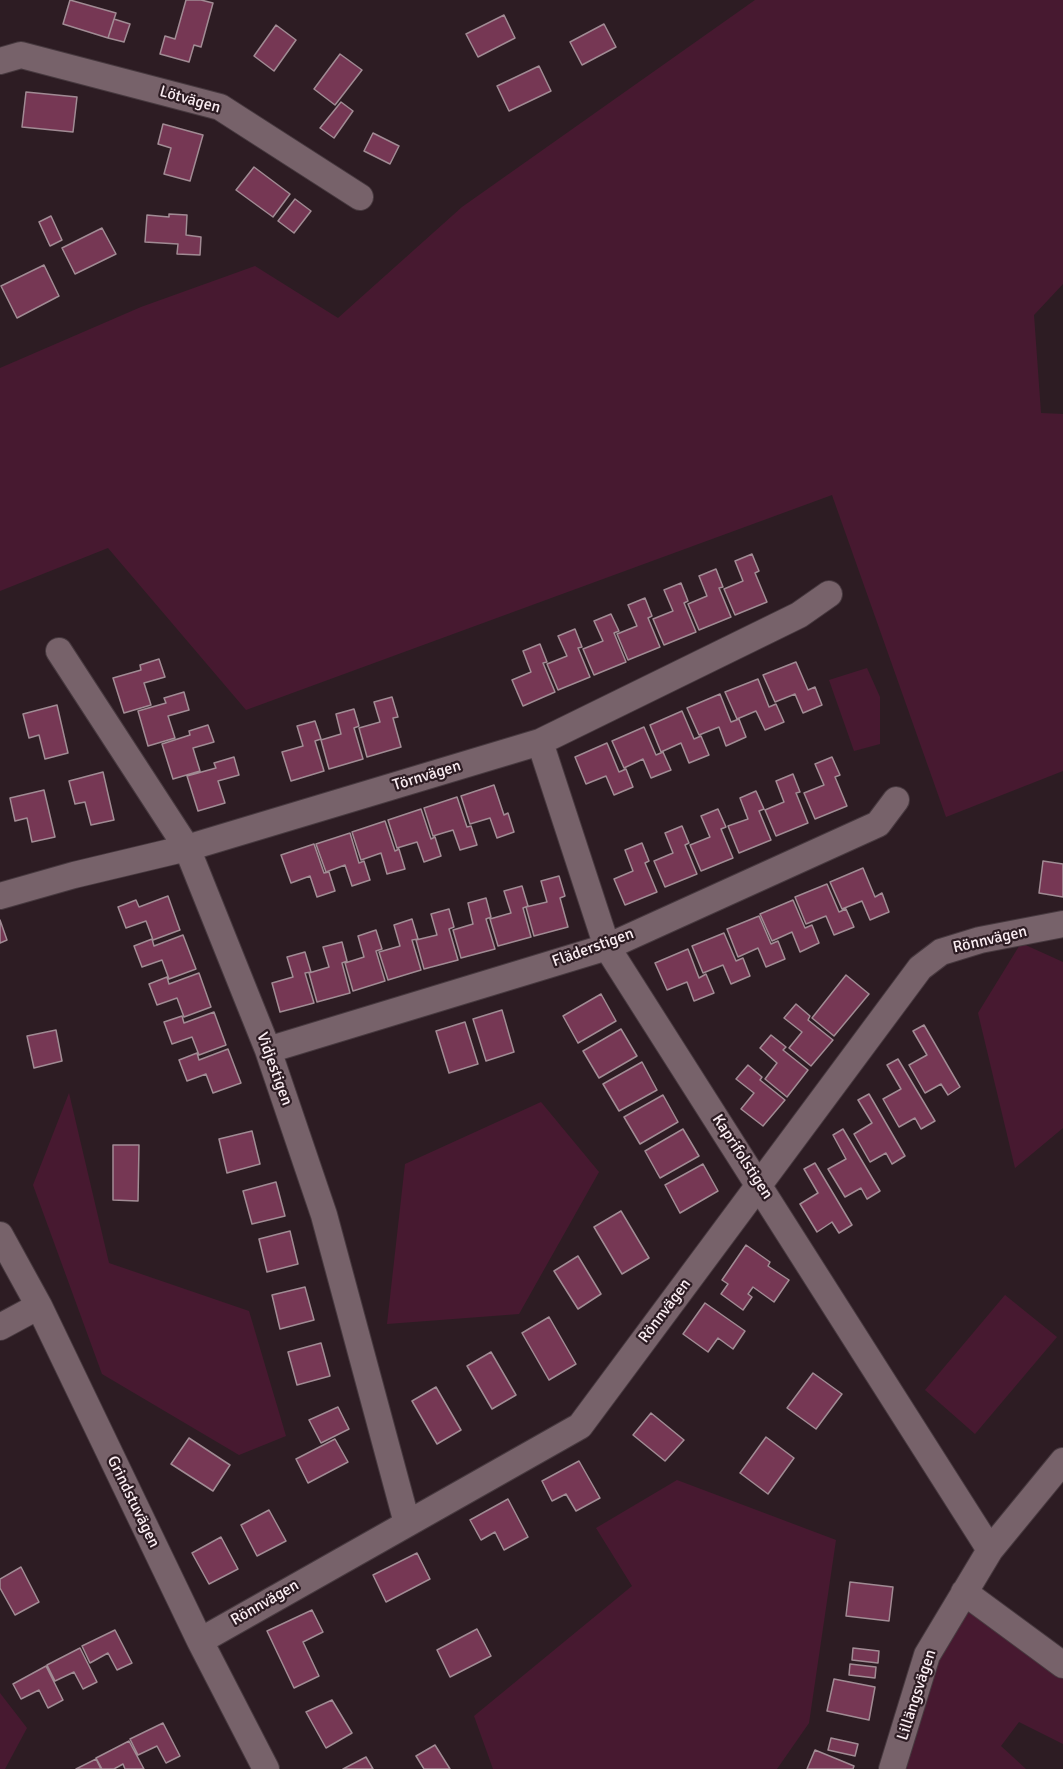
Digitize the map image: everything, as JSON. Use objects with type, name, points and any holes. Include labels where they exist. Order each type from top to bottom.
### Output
[{"type":"street","name":"Lötvägen","points":[[0,61],[21,55],[220,107],[360,196]]},
{"type":"street","name":"Törnvägen","points":[[0,896],[74,875],[187,848],[540,742],[800,615],[829,594]]},
{"type":"street","name":"Vidjestigen","points":[[59,651],[187,848],[268,1050],[324,1215],[408,1523]]},
{"type":"street","name":"Kaprifolstigen","points":[[540,742],[607,947],[990,1550]]},
{"type":"street","name":"Fläderstigen","points":[[268,1050],[607,947],[878,824],[896,800]]},
{"type":"street","name":"Rönnvägen","points":[[200,1641],[580,1426],[920,968],[941,952],[980,940],[1063,924]]},
{"type":"street","name":"Grindstuvägen","points":[[0,1236],[39,1306],[200,1641],[266,1769]]},
{"type":"street","points":[[0,1327],[39,1306]]},
{"type":"street","name":"Lillängsvägen","points":[[892,1769],[927,1654],[990,1550],[1063,1461]]},
{"type":"street","points":[[964,1592],[1063,1665]]},
{"type":"shaded area","points":[[755,0],[1063,0],[1063,284],[1034,315],[1041,413],[1063,414],[1063,771],[946,817],[832,495],[246,710],[108,548],[0,591],[0,368],[141,307],[255,266],[338,318],[462,207]]},
{"type":"shaded area","points":[[867,668],[880,697],[880,744],[854,751],[829,680]]},
{"type":"shaded area","points":[[1021,943],[1063,962],[1063,1128],[1015,1168],[978,1013]]},
{"type":"shaded area","points":[[69,1093],[109,1263],[249,1311],[286,1436],[239,1455],[102,1374],[33,1185]]},
{"type":"shaded area","points":[[541,1102],[599,1172],[519,1314],[387,1324],[405,1164]]},
{"type":"shaded area","points":[[1005,1295],[1057,1337],[975,1434],[925,1390]]},
{"type":"shaded area","points":[[677,1480],[836,1540],[809,1723],[777,1769],[493,1769],[474,1716],[632,1586],[596,1528]]},
{"type":"shaded area","points":[[969,1608],[1063,1675],[1063,1744],[1019,1722],[1001,1746],[1026,1769],[899,1769],[924,1678]]},
{"type":"shaded area","points":[[0,1693],[27,1728],[5,1769],[0,1769]]},
{"type":"building","points":[[70,0],[116,13],[108,38],[63,24]]},
{"type":"building","points":[[186,0],[213,3],[201,47],[194,45],[189,62],[160,54],[165,36],[175,39]]},
{"type":"building","points":[[504,15],[515,38],[478,57],[466,34]]},
{"type":"building","points":[[114,19],[130,24],[124,42],[108,38]]},
{"type":"building","points":[[604,24],[616,47],[582,65],[570,42]]},
{"type":"building","points":[[276,25],[296,40],[274,71],[254,56]]},
{"type":"building","points":[[340,54],[362,70],[335,105],[314,89]]},
{"type":"building","points":[[539,66],[551,91],[509,111],[497,86]]},
{"type":"building","points":[[26,92],[77,97],[73,132],[22,127]]},
{"type":"building","points":[[341,102],[353,111],[334,138],[320,128]]},
{"type":"building","points":[[163,124],[203,135],[190,181],[164,174],[171,148],[158,144]]},
{"type":"building","points":[[373,133],[399,146],[390,164],[364,151]]},
{"type":"building","points":[[254,167],[290,194],[273,217],[236,190]]},
{"type":"building","points":[[295,199],[311,211],[294,233],[278,221]]},
{"type":"building","points":[[169,214],[187,215],[186,235],[201,237],[200,255],[177,254],[178,244],[145,242],[147,215],[169,217]]},
{"type":"building","points":[[51,216],[62,240],[50,246],[39,222]]},
{"type":"building","points":[[102,228],[116,254],[75,274],[62,248]]},
{"type":"building","points":[[44,265],[59,296],[17,318],[1,286]]},
{"type":"building","points":[[752,554],[759,571],[755,573],[767,602],[735,615],[724,589],[743,581],[735,561]]},
{"type":"building","points":[[716,569],[723,587],[719,588],[731,617],[699,630],[688,604],[707,596],[699,576]]},
{"type":"building","points":[[681,583],[688,601],[684,603],[696,632],[664,645],[653,619],[673,611],[664,590]]},
{"type":"building","points":[[645,598],[652,616],[648,618],[660,647],[628,660],[617,634],[637,626],[628,605]]},
{"type":"building","points":[[611,614],[619,631],[614,633],[626,662],[594,675],[583,649],[603,641],[594,621]]},
{"type":"building","points":[[575,629],[582,647],[578,648],[590,677],[558,690],[547,664],[567,656],[558,636]]},
{"type":"building","points":[[540,644],[547,662],[543,663],[555,692],[523,706],[512,680],[531,672],[523,651]]},
{"type":"building","points":[[159,659],[165,677],[144,683],[151,705],[124,713],[113,678],[141,670],[140,665]]},
{"type":"building","points":[[796,662],[808,690],[815,687],[822,705],[803,713],[795,694],[775,702],[763,675]]},
{"type":"building","points":[[758,679],[769,707],[776,704],[784,722],[765,730],[756,711],[737,719],[725,692]]},
{"type":"building","points":[[184,692],[189,710],[168,716],[175,738],[148,746],[138,711],[166,703],[164,698]]},
{"type":"building","points":[[720,694],[731,722],[739,719],[746,737],[726,746],[719,727],[699,735],[687,708]]},
{"type":"building","points":[[392,697],[398,717],[393,718],[401,747],[367,757],[359,728],[380,722],[374,702]]},
{"type":"building","points":[[57,705],[68,753],[45,759],[39,735],[29,738],[23,714]]},
{"type":"building","points":[[354,709],[359,726],[354,728],[363,759],[329,769],[321,740],[341,734],[336,714]]},
{"type":"building","points":[[682,711],[694,739],[701,736],[709,755],[689,763],[681,743],[661,752],[650,725]]},
{"type":"building","points":[[315,721],[321,739],[315,741],[324,771],[291,781],[282,752],[303,746],[297,726]]},
{"type":"building","points":[[208,725],[214,742],[193,748],[200,771],[173,779],[162,744],[190,735],[189,731]]},
{"type":"building","points":[[644,727],[656,755],[663,752],[671,770],[651,778],[643,759],[624,768],[612,741]]},
{"type":"building","points":[[607,743],[619,772],[626,769],[633,787],[614,795],[606,776],[586,784],[575,757]]},
{"type":"building","points":[[234,757],[239,775],[218,781],[225,803],[198,811],[187,776],[216,768],[214,763]]},
{"type":"building","points":[[832,757],[840,775],[835,777],[847,806],[815,819],[804,793],[824,785],[815,764]]},
{"type":"building","points":[[103,772],[114,820],[91,825],[85,802],[75,804],[69,781]]},
{"type":"building","points":[[793,774],[800,792],[796,793],[808,823],[776,836],[765,810],[784,802],[776,781]]},
{"type":"building","points":[[494,785],[504,815],[508,813],[514,832],[497,838],[490,818],[470,824],[461,796]]},
{"type":"building","points":[[44,790],[55,837],[32,842],[27,818],[15,821],[10,798]]},
{"type":"building","points":[[756,791],[764,809],[759,811],[771,840],[739,853],[728,826],[748,819],[740,798]]},
{"type":"building","points":[[457,797],[467,827],[471,826],[477,845],[460,850],[453,830],[433,836],[424,808]]},
{"type":"building","points":[[421,809],[431,839],[435,837],[441,856],[424,862],[417,842],[397,848],[388,820]]},
{"type":"building","points":[[718,809],[726,827],[721,829],[733,858],[701,871],[690,845],[710,837],[701,816]]},
{"type":"building","points":[[385,821],[395,851],[399,849],[405,869],[387,874],[381,853],[361,860],[352,832]]},
{"type":"building","points":[[682,826],[689,843],[685,845],[697,874],[665,887],[654,861],[673,853],[665,833]]},
{"type":"building","points":[[350,833],[359,863],[364,861],[370,880],[352,886],[345,865],[326,872],[316,844]]},
{"type":"building","points":[[642,843],[649,861],[645,863],[657,892],[625,905],[614,879],[633,871],[625,850]]},
{"type":"building","points":[[314,844],[324,873],[329,872],[335,891],[317,897],[310,876],[291,883],[281,855]]},
{"type":"building","points":[[1043,861],[1063,864],[1063,897],[1039,893]]},
{"type":"building","points":[[863,868],[875,897],[882,893],[889,912],[870,920],[862,901],[842,909],[830,882]]},
{"type":"building","points":[[559,876],[565,896],[560,898],[568,927],[534,936],[526,907],[547,902],[541,881]]},
{"type":"building","points":[[827,884],[839,912],[846,909],[854,927],[834,935],[826,916],[806,924],[795,897]]},
{"type":"building","points":[[522,886],[528,906],[523,908],[531,937],[498,946],[490,919],[511,913],[504,891]]},
{"type":"building","points":[[168,896],[180,930],[153,940],[146,921],[126,928],[118,907],[136,900],[139,907]]},
{"type":"building","points":[[486,898],[491,917],[486,919],[495,949],[461,958],[453,930],[473,924],[468,903]]},
{"type":"building","points":[[793,900],[805,928],[812,925],[819,943],[800,952],[792,932],[772,941],[760,914]]},
{"type":"building","points":[[449,909],[454,927],[449,929],[458,960],[424,969],[416,940],[437,935],[431,914]]},
{"type":"building","points":[[759,916],[771,944],[778,941],[785,959],[766,967],[758,948],[738,957],[727,929]]},
{"type":"building","points":[[412,919],[418,939],[412,940],[421,970],[388,980],[379,952],[400,946],[394,925]]},
{"type":"building","points":[[0,920],[7,940],[0,943]]},
{"type":"building","points":[[376,930],[382,949],[376,951],[385,981],[353,991],[345,963],[364,957],[358,936]]},
{"type":"building","points":[[724,933],[736,961],[743,958],[750,976],[731,984],[723,965],[703,973],[692,946]]},
{"type":"building","points":[[183,935],[196,969],[169,979],[162,960],[142,967],[134,946],[152,939],[154,946]]},
{"type":"building","points":[[342,942],[347,961],[342,963],[350,993],[317,1002],[309,973],[329,967],[323,947]]},
{"type":"building","points":[[688,949],[699,978],[706,974],[714,993],[694,1001],[687,982],[667,990],[655,963]]},
{"type":"building","points":[[305,952],[311,972],[305,973],[314,1003],[280,1012],[272,983],[293,977],[287,957]]},
{"type":"building","points":[[199,973],[211,1007],[184,1017],[177,998],[157,1005],[149,984],[167,977],[169,984]]},
{"type":"building","points":[[846,975],[869,994],[834,1036],[812,1018]]},
{"type":"building","points":[[601,994],[616,1021],[578,1043],[563,1016]]},
{"type":"building","points":[[796,1004],[810,1016],[808,1020],[833,1040],[811,1066],[789,1048],[802,1032],[784,1018]]},
{"type":"building","points":[[502,1010],[514,1052],[486,1061],[473,1019]]},
{"type":"building","points":[[214,1012],[226,1045],[199,1055],[192,1037],[172,1044],[164,1022],[182,1016],[184,1023]]},
{"type":"building","points":[[465,1022],[478,1064],[449,1073],[436,1031]]},
{"type":"building","points":[[924,1025],[960,1087],[948,1095],[941,1084],[925,1093],[909,1065],[927,1055],[913,1031]]},
{"type":"building","points":[[621,1029],[637,1056],[599,1078],[583,1051]]},
{"type":"building","points":[[56,1030],[62,1061],[34,1068],[27,1036]]},
{"type":"building","points":[[771,1035],[786,1047],[783,1050],[808,1070],[787,1097],[765,1079],[777,1063],[760,1048]]},
{"type":"building","points":[[228,1049],[241,1083],[213,1093],[206,1074],[187,1081],[179,1060],[197,1053],[199,1060]]},
{"type":"building","points":[[898,1059],[935,1121],[921,1129],[915,1118],[899,1127],[883,1099],[901,1089],[887,1065]]},
{"type":"building","points":[[642,1062],[657,1090],[619,1111],[603,1084]]},
{"type":"building","points":[[748,1065],[762,1077],[760,1080],[785,1100],[763,1126],[741,1109],[754,1093],[736,1079]]},
{"type":"building","points":[[869,1094],[905,1156],[892,1164],[886,1153],[870,1162],[854,1134],[872,1123],[858,1100]]},
{"type":"building","points":[[663,1095],[678,1122],[640,1144],[624,1117]]},
{"type":"building","points":[[683,1129],[699,1156],[660,1178],[645,1151]]},
{"type":"building","points":[[843,1129],[880,1191],[867,1199],[861,1188],[845,1197],[828,1169],[846,1159],[833,1135]]},
{"type":"building","points":[[252,1131],[260,1164],[227,1173],[219,1139]]},
{"type":"building","points":[[113,1145],[139,1145],[138,1201],[113,1200]]},
{"type":"building","points":[[815,1163],[852,1225],[839,1233],[832,1222],[817,1232],[800,1204],[818,1193],[804,1169]]},
{"type":"building","points":[[703,1164],[718,1191],[680,1213],[665,1185]]},
{"type":"building","points":[[276,1182],[285,1216],[252,1224],[243,1191]]},
{"type":"building","points":[[621,1211],[649,1258],[622,1274],[594,1227]]},
{"type":"building","points":[[290,1231],[298,1264],[267,1272],[259,1239]]},
{"type":"building","points":[[746,1245],[770,1262],[768,1266],[789,1280],[774,1302],[753,1287],[748,1294],[752,1297],[743,1310],[721,1294],[728,1284],[722,1280]]},
{"type":"building","points":[[578,1256],[601,1294],[578,1309],[554,1271]]},
{"type":"building","points":[[305,1287],[314,1320],[280,1329],[272,1295]]},
{"type":"building","points":[[705,1303],[745,1331],[733,1349],[718,1338],[708,1352],[683,1334]]},
{"type":"building","points":[[549,1317],[576,1364],[549,1380],[522,1333]]},
{"type":"building","points":[[321,1343],[330,1376],[297,1385],[288,1352]]},
{"type":"building","points":[[491,1352],[516,1395],[492,1409],[467,1366]]},
{"type":"building","points":[[813,1373],[842,1394],[816,1429],[787,1408]]},
{"type":"building","points":[[436,1387],[461,1430],[437,1444],[412,1401]]},
{"type":"building","points":[[338,1407],[349,1429],[321,1443],[309,1420]]},
{"type":"building","points":[[651,1413],[684,1440],[665,1461],[633,1435]]},
{"type":"building","points":[[766,1437],[794,1458],[768,1494],[740,1473]]},
{"type":"building","points":[[189,1438],[230,1465],[213,1491],[171,1464]]},
{"type":"building","points":[[335,1439],[348,1462],[308,1483],[296,1459]]},
{"type":"building","points":[[579,1461],[600,1498],[576,1511],[566,1494],[552,1501],[542,1481]]},
{"type":"building","points":[[508,1499],[528,1537],[504,1550],[495,1532],[481,1540],[470,1520]]},
{"type":"building","points":[[269,1510],[286,1541],[257,1556],[241,1525]]},
{"type":"building","points":[[221,1537],[238,1569],[209,1584],[192,1553]]},
{"type":"building","points":[[417,1553],[430,1579],[386,1602],[373,1575]]},
{"type":"building","points":[[21,1567],[39,1602],[15,1615],[0,1588],[0,1579]]},
{"type":"building","points":[[850,1582],[893,1587],[889,1621],[846,1616]]},
{"type":"building","points":[[312,1610],[323,1632],[303,1642],[319,1676],[294,1688],[267,1631]]},
{"type":"building","points":[[477,1629],[491,1656],[450,1677],[437,1650]]},
{"type":"building","points":[[115,1630],[132,1663],[117,1670],[108,1653],[90,1663],[82,1646]]},
{"type":"building","points":[[80,1648],[97,1682],[83,1689],[74,1672],[55,1681],[47,1665]]},
{"type":"building","points":[[853,1648],[879,1651],[878,1663],[852,1660]]},
{"type":"building","points":[[850,1664],[876,1667],[875,1678],[849,1675]]},
{"type":"building","points":[[46,1666],[63,1700],[48,1708],[39,1690],[21,1699],[13,1684]]},
{"type":"building","points":[[834,1679],[875,1687],[869,1720],[827,1711]]},
{"type":"building","points":[[332,1700],[352,1733],[326,1748],[306,1712]]},
{"type":"building","points":[[163,1723],[180,1756],[166,1763],[157,1746],[138,1755],[130,1739]]},
{"type":"building","points":[[831,1738],[858,1744],[855,1756],[828,1750]]},
{"type":"building","points":[[129,1741],[144,1769],[125,1769],[123,1764],[114,1769],[102,1769],[96,1758]]},
{"type":"building","points":[[435,1745],[450,1769],[424,1769],[416,1756]]},
{"type":"building","points":[[815,1750],[854,1766],[853,1769],[807,1769]]},
{"type":"building","points":[[366,1757],[373,1769],[343,1769]]},
{"type":"building","points":[[96,1759],[101,1769],[76,1769]]}]
